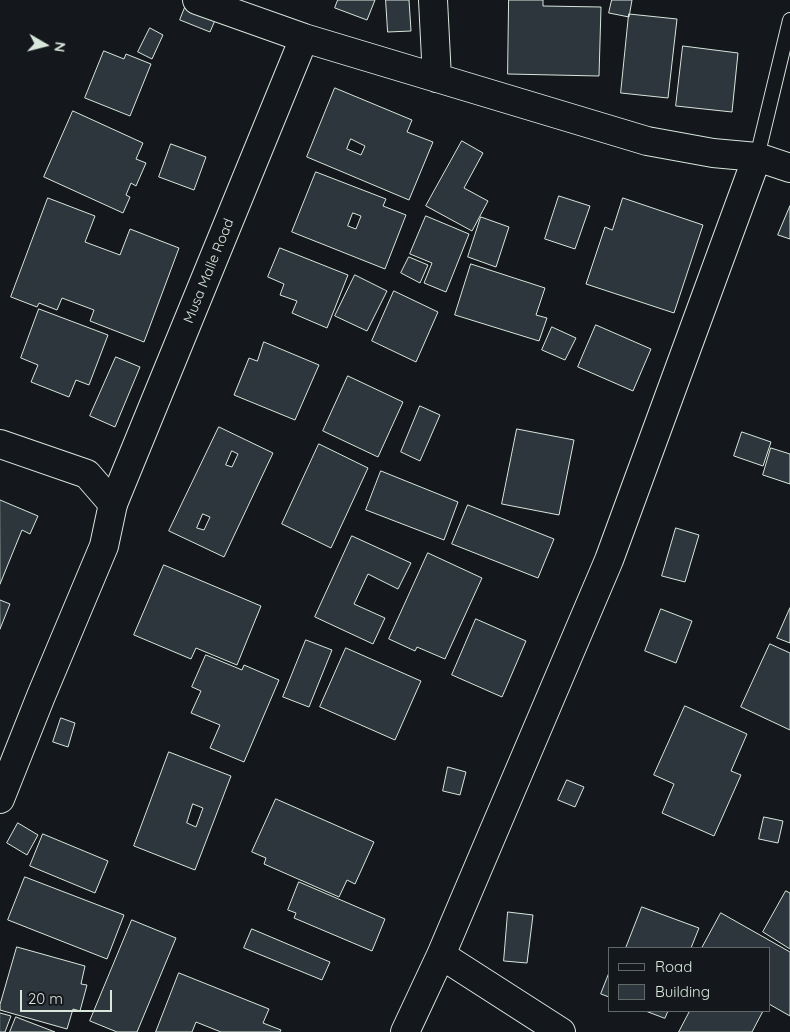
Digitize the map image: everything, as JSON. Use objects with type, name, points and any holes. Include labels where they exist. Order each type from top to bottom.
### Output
[{"type":"street","points":[[197,0],[304,38],[647,141],[713,153],[757,157],[790,168]]},
{"type":"street","points":[[433,0],[437,78]]},
{"type":"street","name":"Musa Malle Road","points":[[0,800],[104,546],[114,504],[304,38]]},
{"type":"street","points":[[405,1032],[441,955],[609,560],[757,157]]},
{"type":"street","points":[[0,444],[87,474],[114,504]]},
{"type":"street","points":[[441,955],[562,1032]]},
{"type":"lane","points":[[757,157],[790,20]]},
{"type":"building","points":[[338,0],[375,0],[367,20],[335,8]]},
{"type":"building","points":[[386,0],[409,0],[411,31],[388,32]]},
{"type":"building","points":[[509,0],[543,0],[543,6],[601,7],[599,76],[508,74]]},
{"type":"building","points":[[612,0],[632,0],[629,17],[609,13]]},
{"type":"building","points":[[186,5],[216,18],[210,32],[180,20]]},
{"type":"building","points":[[629,14],[677,19],[668,98],[621,93]]},
{"type":"building","points":[[150,28],[163,35],[152,59],[138,52]]},
{"type":"building","points":[[683,46],[738,53],[732,112],[676,106]]},
{"type":"building","points":[[104,51],[124,59],[126,54],[151,64],[130,116],[85,98]]},
{"type":"building","points":[[335,88],[412,120],[407,132],[433,142],[409,200],[307,157]],"holes":[[[351,139],[365,146],[361,155],[347,149]]]},
{"type":"building","points":[[73,111],[143,143],[136,159],[146,163],[136,186],[131,183],[126,195],[130,197],[123,213],[44,177]]},
{"type":"building","points":[[462,141],[483,153],[464,188],[488,201],[472,231],[426,206]]},
{"type":"building","points":[[171,144],[206,157],[194,190],[159,177]]},
{"type":"building","points":[[316,172],[386,199],[383,206],[406,215],[385,269],[292,232]],"holes":[[[353,213],[361,216],[356,229],[348,226]]]},
{"type":"building","points":[[559,196],[590,206],[575,249],[545,239]]},
{"type":"building","points":[[48,198],[95,216],[85,242],[120,255],[130,229],[179,248],[144,342],[90,321],[94,310],[62,298],[57,310],[39,303],[37,307],[11,297]]},
{"type":"building","points":[[623,198],[703,225],[674,313],[586,284],[605,227],[612,230]]},
{"type":"building","points":[[790,206],[790,239],[778,235]]},
{"type":"building","points":[[426,216],[469,234],[446,292],[424,283],[432,263],[410,254]]},
{"type":"building","points":[[481,217],[509,227],[496,267],[468,257]]},
{"type":"building","points":[[280,248],[348,275],[327,328],[292,313],[297,301],[280,295],[284,284],[268,277]]},
{"type":"building","points":[[409,257],[428,265],[420,283],[401,273]]},
{"type":"building","points":[[471,264],[545,288],[536,315],[547,318],[539,341],[455,315]]},
{"type":"building","points":[[355,275],[387,291],[367,331],[335,316]]},
{"type":"building","points":[[394,291],[438,312],[416,362],[372,341]]},
{"type":"building","points":[[39,309],[108,335],[89,385],[76,380],[69,397],[31,382],[38,365],[21,358]]},
{"type":"building","points":[[596,325],[651,349],[633,391],[578,367]]},
{"type":"building","points":[[552,327],[576,338],[565,360],[542,350]]},
{"type":"building","points":[[264,342],[319,365],[295,420],[234,395],[249,358],[257,361]]},
{"type":"building","points":[[116,357],[140,367],[115,427],[90,416]]},
{"type":"building","points":[[348,376],[403,402],[378,457],[323,431]]},
{"type":"building","points":[[420,406],[440,415],[420,461],[401,452]]},
{"type":"building","points":[[219,427],[273,453],[224,557],[169,531]],"holes":[[[232,451],[238,454],[232,467],[226,465]],[[203,514],[210,517],[204,530],[197,528]]]},
{"type":"building","points":[[517,429],[574,440],[559,515],[502,504]]},
{"type":"building","points":[[742,432],[771,442],[763,466],[734,456]]},
{"type":"building","points":[[319,444],[368,468],[331,548],[282,524]]},
{"type":"building","points":[[771,448],[790,454],[790,484],[763,475]]},
{"type":"building","points":[[381,471],[458,502],[444,540],[366,510]]},
{"type":"building","points":[[0,500],[38,516],[30,534],[22,530],[0,584]]},
{"type":"building","points":[[468,505],[554,539],[538,578],[452,544]]},
{"type":"building","points":[[676,528],[699,535],[685,582],[662,576]]},
{"type":"building","points":[[352,536],[411,563],[398,589],[368,574],[354,604],[385,618],[373,644],[315,617]]},
{"type":"building","points":[[428,553],[482,578],[445,659],[417,647],[415,651],[389,639]]},
{"type":"building","points":[[164,565],[261,606],[237,665],[196,648],[191,659],[134,635]]},
{"type":"building","points":[[0,600],[10,604],[0,629]]},
{"type":"building","points":[[790,608],[790,643],[777,638]]},
{"type":"building","points":[[661,609],[692,621],[676,663],[645,651]]},
{"type":"building","points":[[476,619],[526,641],[502,697],[452,675]]},
{"type":"building","points":[[306,640],[332,650],[309,707],[283,697]]},
{"type":"building","points":[[770,644],[790,653],[790,730],[741,707]]},
{"type":"building","points":[[346,648],[421,681],[395,740],[320,707]]},
{"type":"building","points":[[206,655],[242,670],[244,665],[279,680],[244,762],[210,748],[220,725],[191,713],[201,691],[192,687]]},
{"type":"building","points":[[685,706],[747,734],[731,771],[741,775],[714,836],[662,813],[674,784],[654,775]]},
{"type":"building","points":[[61,718],[75,723],[68,747],[53,742]]},
{"type":"building","points":[[169,752],[231,776],[195,870],[134,846]],"holes":[[[193,804],[203,808],[196,827],[187,823]]]},
{"type":"building","points":[[448,767],[466,772],[460,795],[443,791]]},
{"type":"building","points":[[567,780],[584,787],[575,807],[558,800]]},
{"type":"building","points":[[276,799],[374,842],[355,884],[347,880],[339,897],[264,864],[266,858],[252,852]]},
{"type":"building","points":[[764,817],[783,821],[778,843],[759,839]]},
{"type":"building","points":[[18,823],[38,835],[27,855],[7,843]]},
{"type":"building","points":[[43,834],[108,861],[95,893],[30,866]]},
{"type":"building","points":[[25,877],[124,915],[107,959],[8,920]]},
{"type":"building","points":[[299,882],[385,919],[372,951],[294,918],[296,913],[288,910]]},
{"type":"building","points":[[786,891],[790,893],[790,949],[763,932]]},
{"type":"building","points":[[642,907],[699,928],[691,947],[626,947]]},
{"type":"building","points":[[508,912],[533,915],[527,963],[504,961]]},
{"type":"building","points":[[721,913],[790,952],[790,1016],[770,1005],[770,947],[703,947]]},
{"type":"building","points":[[132,920],[176,938],[137,1032],[117,1032],[90,1021]]},
{"type":"building","points":[[252,929],[330,962],[322,980],[244,948]]},
{"type":"building","points":[[17,947],[85,966],[81,984],[87,985],[80,1011],[73,1009],[67,1029],[0,1010]]},
{"type":"building","points":[[179,973],[269,1009],[263,1023],[281,1030],[280,1032],[221,1032],[196,1022],[192,1032],[156,1032]]},
{"type":"building","points":[[608,976],[608,997],[601,994]]},
{"type":"building","points":[[649,1012],[668,1012],[665,1018]]},
{"type":"building","points":[[689,1012],[762,1012],[752,1032],[679,1032]]},
{"type":"building","points":[[0,1013],[11,1016],[5,1032],[0,1032]]},
{"type":"building","points":[[16,1017],[55,1032],[10,1032]]}]
